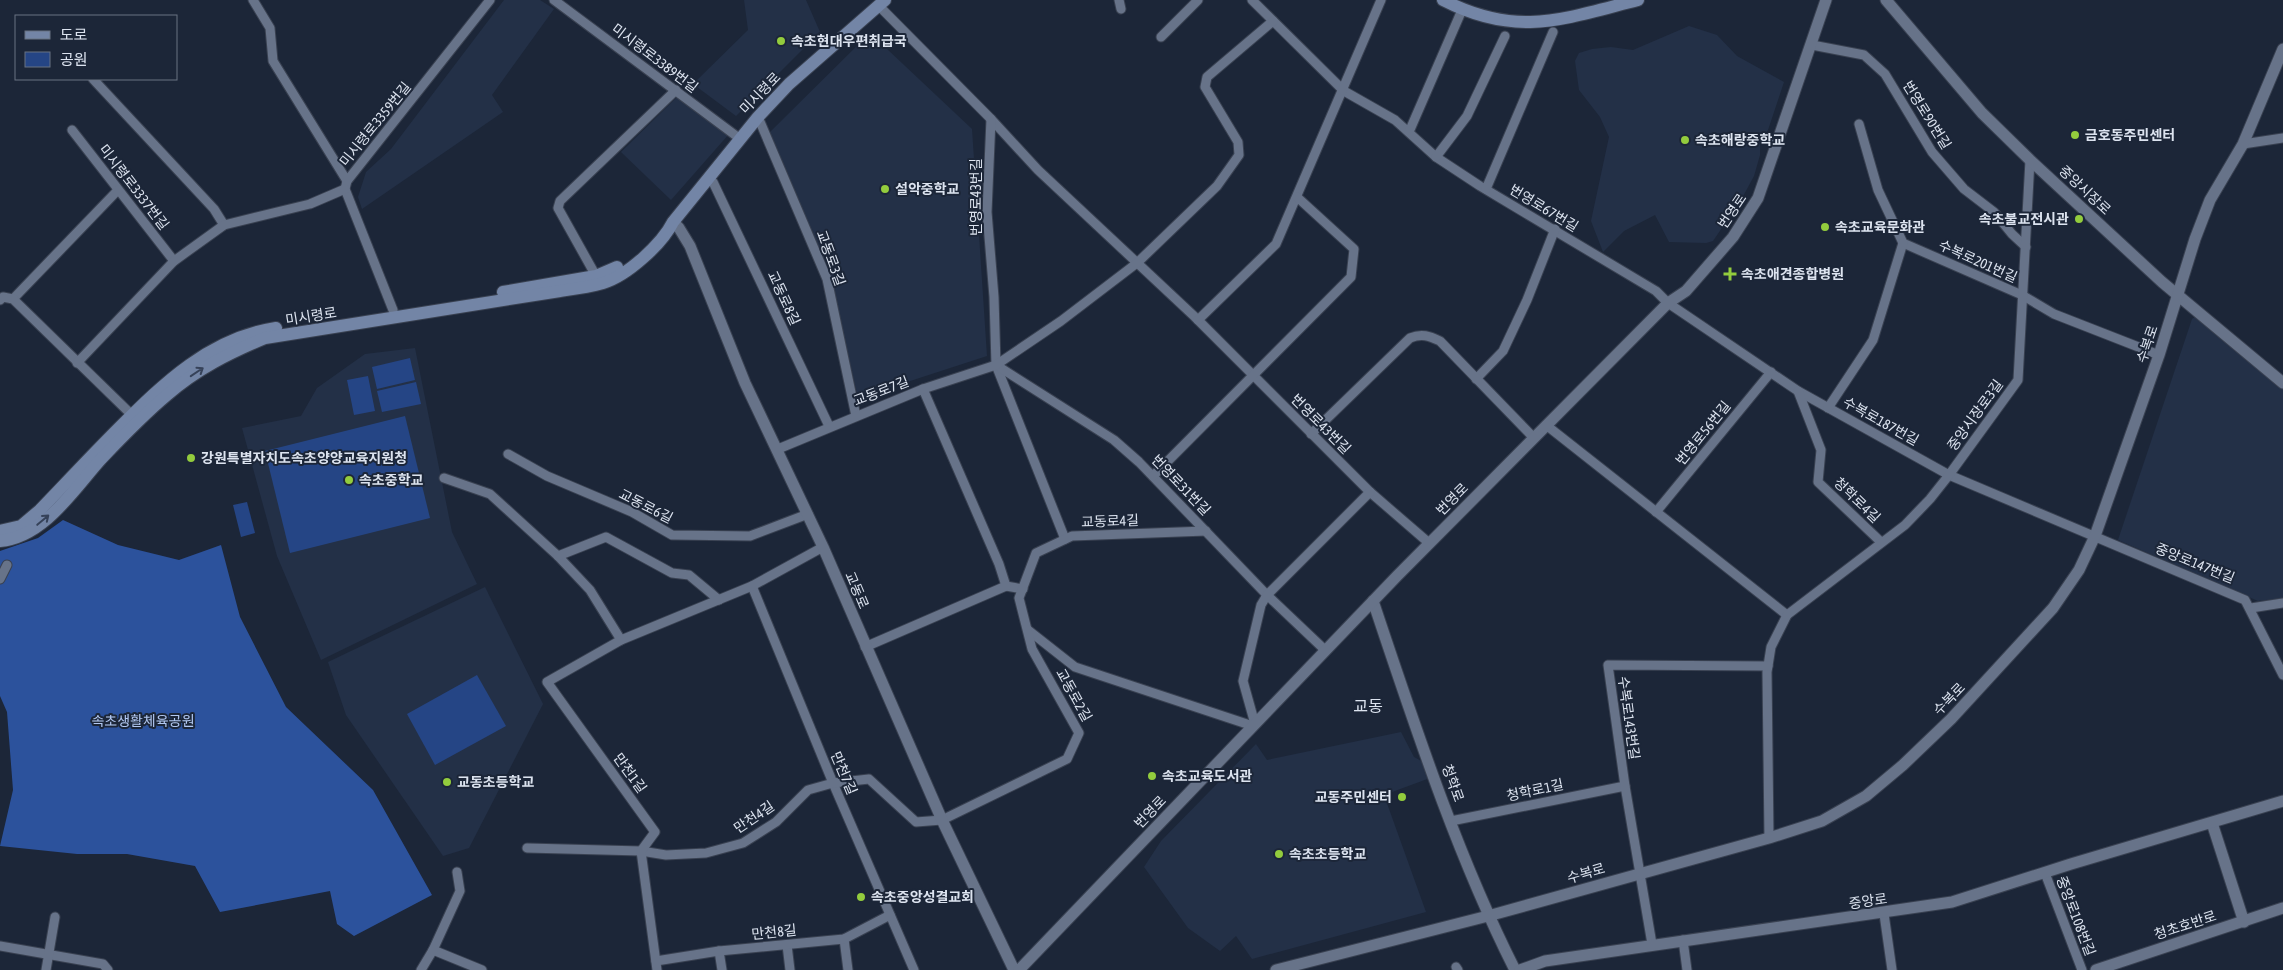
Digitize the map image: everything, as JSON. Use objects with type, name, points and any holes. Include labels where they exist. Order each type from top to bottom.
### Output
[{"type":"main road","points":[[1443,0],[1462,10],[1494,20],[1520,24],[1544,22],[1638,0]]},
{"type":"main road","name":"미시령로","points":[[0,541],[11,540],[31,531],[59,507],[135,418],[151,395],[195,360],[228,342],[265,330],[604,283],[616,278],[658,244],[739,138],[789,84],[882,3]]},
{"type":"main road","name":"미시령로","points":[[394,313],[596,276],[629,260],[673,222]]},
{"type":"main road","name":"미시령로","points":[[0,531],[21,526],[135,418]]},
{"type":"street","points":[[77,363],[174,261],[224,225],[310,204],[346,185],[273,61],[270,28],[253,0]]},
{"type":"street","name":"미시령로3359번길","points":[[394,313],[346,185],[490,0]]},
{"type":"street","name":"미시령로3389번길","points":[[554,0],[739,138]]},
{"type":"street","points":[[1161,36],[1198,0]]},
{"type":"street","name":"번영로67번길","points":[[1252,0],[1344,91],[1395,120],[1436,157],[1555,229],[1594,256],[1656,291],[1668,303]]},
{"type":"street","points":[[1198,320],[1276,244],[1344,91],[1381,0]]},
{"type":"street","name":"번영로","points":[[1019,970],[1429,543],[1668,303],[1686,290],[1733,237],[1758,198],[1826,0]]},
{"type":"street","name":"중앙시장로","points":[[1886,0],[1982,113],[2030,160],[2162,282],[2179,294],[2283,383]]},
{"type":"street","name":"번영로43번길","points":[[882,3],[1038,170],[1198,320],[1370,492],[1429,543]]},
{"type":"street","points":[[1410,132],[1462,10]]},
{"type":"street","name":"교동로7길","points":[[778,449],[829,426],[923,389],[996,365],[1061,321],[1138,263],[1217,186],[1239,155],[1238,142],[1205,87],[1207,77],[1273,21]]},
{"type":"street","points":[[1486,189],[1553,32]]},
{"type":"street","points":[[1436,157],[1467,116],[1505,36]]},
{"type":"street","name":"번영로90번길","points":[[1812,44],[1864,55],[1885,74],[1932,152],[1964,189],[1994,212],[2026,248]]},
{"type":"street","name":"수복로","points":[[1276,970],[1294,968],[1488,916],[1770,838],[1822,821],[1866,796],[1903,765],[1951,719],[2053,608],[2079,570],[2095,536],[2159,355],[2195,239],[2210,200],[2243,144],[2283,49]]},
{"type":"street","points":[[94,80],[214,209],[224,225]]},
{"type":"street","points":[[596,276],[558,208],[560,201],[676,90]]},
{"type":"street","name":"교동로3길","points":[[758,117],[828,279],[856,416]]},
{"type":"street","name":"번영로43번길","points":[[991,119],[987,212],[994,297],[996,365],[1065,539]]},
{"type":"street","points":[[1828,408],[1873,340],[1903,243],[1878,190],[1858,124]]},
{"type":"street","name":"미시령로3337번길","points":[[72,130],[174,261]]},
{"type":"street","points":[[2243,144],[2283,138]]},
{"type":"street","name":"중앙시장로3길","points":[[1881,542],[1905,525],[1930,499],[2018,380],[2030,160]]},
{"type":"street","name":"교동로8길","points":[[713,182],[829,426]]},
{"type":"street","points":[[13,299],[118,190]]},
{"type":"street","points":[[1153,476],[1350,277],[1354,249],[1297,197]]},
{"type":"street","name":"교동로","points":[[673,222],[690,246],[742,374],[824,547],[865,647],[942,820],[1014,970]]},
{"type":"street","points":[[1476,379],[1502,351],[1528,300],[1555,229]]},
{"type":"street","name":"수복로201번길","points":[[1903,243],[2022,295],[2054,314],[2159,355]]},
{"type":"street","points":[[0,300],[3,297],[13,299],[135,418]]},
{"type":"street","name":"수복로187번길","points":[[1668,303],[1798,391],[1949,475],[2095,536]]},
{"type":"street","points":[[1311,434],[1410,338],[1418,335],[1429,336],[1440,341],[1534,438]]},
{"type":"street","name":"번영로31번길","points":[[996,365],[1114,440],[1153,476],[1267,596],[1325,650]]},
{"type":"street","name":"번영로56번길","points":[[1656,512],[1771,372]]},
{"type":"street","points":[[923,389],[999,564],[1006,586]]},
{"type":"street","name":"청학로4길","points":[[1798,391],[1821,450],[1818,482],[1881,542]]},
{"type":"street","points":[[1546,425],[1787,615]]},
{"type":"street","name":"교동로6길","points":[[508,454],[547,476],[632,512],[672,535],[750,536],[808,514]]},
{"type":"street","points":[[444,478],[490,494],[558,556],[590,590],[621,640]]},
{"type":"street","points":[[1254,725],[1243,681],[1261,605],[1267,596],[1370,492]]},
{"type":"street","name":"교동로4길","points":[[1019,598],[1036,554],[1072,536],[1206,531]]},
{"type":"street","name":"중앙로147번길","points":[[2095,536],[2236,595],[2245,600],[2251,608]]},
{"type":"street","points":[[558,556],[606,537],[672,573],[689,575],[719,600]]},
{"type":"street","points":[[1770,838],[1768,666],[1771,647],[1787,615],[1881,542]]},
{"type":"street","name":"만천1길","points":[[641,851],[655,832],[548,682],[621,640],[752,586],[824,547]]},
{"type":"street","points":[[0,579],[7,565]]},
{"type":"street","name":"만천7길","points":[[752,586],[833,783],[914,970]]},
{"type":"street","points":[[865,647],[1006,586],[1023,589]]},
{"type":"street","name":"교동로2길","points":[[942,820],[1066,759],[1079,733],[1032,649],[1019,598]]},
{"type":"street","name":"청학로","points":[[1373,601],[1451,822],[1488,916],[1516,970]]},
{"type":"street","points":[[2283,604],[2251,608],[2283,675]]},
{"type":"street","points":[[1027,630],[1076,667],[1254,725]]},
{"type":"street","name":"수복로143번길","points":[[1652,944],[1625,786],[1608,665],[1768,666]]},
{"type":"street","name":"만천4길","points":[[527,848],[641,851],[666,855],[706,853],[743,843],[776,822],[808,790],[833,783],[869,780],[916,822],[942,820]]},
{"type":"street","name":"청학로1길","points":[[1451,822],[1625,786]]},
{"type":"street","name":"중앙로","points":[[1520,970],[1546,961],[1652,944],[1884,914],[1952,902],[2045,872],[2283,801]]},
{"type":"street","points":[[2212,823],[2244,922]]},
{"type":"street","points":[[641,851],[656,965]]},
{"type":"street","points":[[421,970],[433,950],[460,891],[457,872]]},
{"type":"street","name":"중앙로108번길","points":[[2045,872],[2082,970]]},
{"type":"street","name":"청초호반로","points":[[2096,970],[2283,908]]},
{"type":"street","points":[[1884,914],[1892,970]]},
{"type":"street","name":"만천8길","points":[[656,965],[719,951],[844,939],[890,916]]},
{"type":"street","points":[[46,970],[55,917]]},
{"type":"street","points":[[844,939],[848,970]]},
{"type":"street","points":[[1683,940],[1687,970]]},
{"type":"street","points":[[787,945],[790,970]]},
{"type":"street","points":[[0,946],[103,964],[108,970]]},
{"type":"street","points":[[433,950],[482,970]]},
{"type":"street","points":[[719,951],[722,970]]},
{"type":"shaded area","points":[[504,0],[540,0],[554,9],[492,95],[503,112],[362,209],[358,197],[366,172],[391,149]]},
{"type":"shaded area","points":[[744,0],[806,0],[820,32],[736,116],[693,84],[748,30]]},
{"type":"shaded area","name":"속초해랑중학교","points":[[1689,26],[1717,35],[1737,56],[1784,82],[1768,130],[1760,143],[1760,155],[1754,176],[1741,200],[1713,241],[1706,243],[1669,242],[1655,215],[1624,231],[1603,252],[1591,221],[1609,137],[1600,117],[1579,90],[1575,61],[1579,53],[1592,49],[1611,47],[1633,50]]},
{"type":"shaded area","name":"설악중학교","points":[[870,33],[972,129],[987,356],[858,398],[829,271],[770,132]]},
{"type":"shaded area","points":[[678,96],[729,134],[671,200],[621,152]]},
{"type":"shaded area","points":[[2199,314],[2283,387],[2283,598],[2258,601],[2118,540],[2192,319]]},
{"type":"shaded area","name":"속초중학교","points":[[415,348],[452,532],[477,584],[321,660],[277,556],[242,428],[301,416],[317,388],[365,354]]},
{"type":"shaded area","name":"교동초등학교","points":[[485,587],[543,704],[469,848],[443,856],[346,715],[328,662]]},
{"type":"shaded area","name":"속초초등학교","points":[[1401,732],[1414,757],[1425,763],[1430,778],[1384,795],[1426,912],[1252,959],[1236,936],[1220,951],[1188,928],[1144,867],[1161,841],[1256,744],[1267,760]]},
{"type":"green space","points":[[410,358],[415,380],[377,389],[372,367]]},
{"type":"green space","points":[[368,376],[375,411],[354,415],[347,380]]},
{"type":"green space","points":[[416,382],[421,404],[382,412],[377,391]]},
{"type":"green space","points":[[405,416],[430,518],[290,553],[265,451]]},
{"type":"green space","points":[[247,502],[255,533],[241,537],[233,505]]},
{"type":"green space","name":"속초생활체육공원","points":[[63,520],[118,545],[179,560],[221,545],[240,617],[286,707],[373,790],[432,895],[354,936],[337,924],[330,891],[220,912],[195,866],[127,854],[77,854],[0,846],[13,790],[7,712],[0,696],[0,551],[38,538]]},
{"type":"green space","points":[[477,675],[506,726],[435,765],[407,714]]},
{"type":"place","name":"속초현대우편취급국","points":[[781,41]]},
{"type":"place","name":"금호동주민센터","points":[[2075,135]]},
{"type":"place","name":"속초해랑중학교","points":[[1685,140]]},
{"type":"place","name":"설악중학교","points":[[885,189]]},
{"type":"place","name":"속초불교전시관","points":[[2079,219]]},
{"type":"place","name":"속초교육문화관","points":[[1825,227]]},
{"type":"place","name":"속초애견종합병원","points":[[1730,274]]},
{"type":"place","name":"강원특별자치도속초양양교육지원청","points":[[191,458]]},
{"type":"place","name":"속초중학교","points":[[349,480]]},
{"type":"place","name":"속초교육도서관","points":[[1152,776]]},
{"type":"place","name":"교동초등학교","points":[[447,782]]},
{"type":"place","name":"교동주민센터","points":[[1402,797]]},
{"type":"place","name":"속초초등학교","points":[[1279,854]]},
{"type":"place","name":"속초중앙성결교회","points":[[861,897]]},
{"type":"district","name":"교동","points":[[1368,706]]}]
